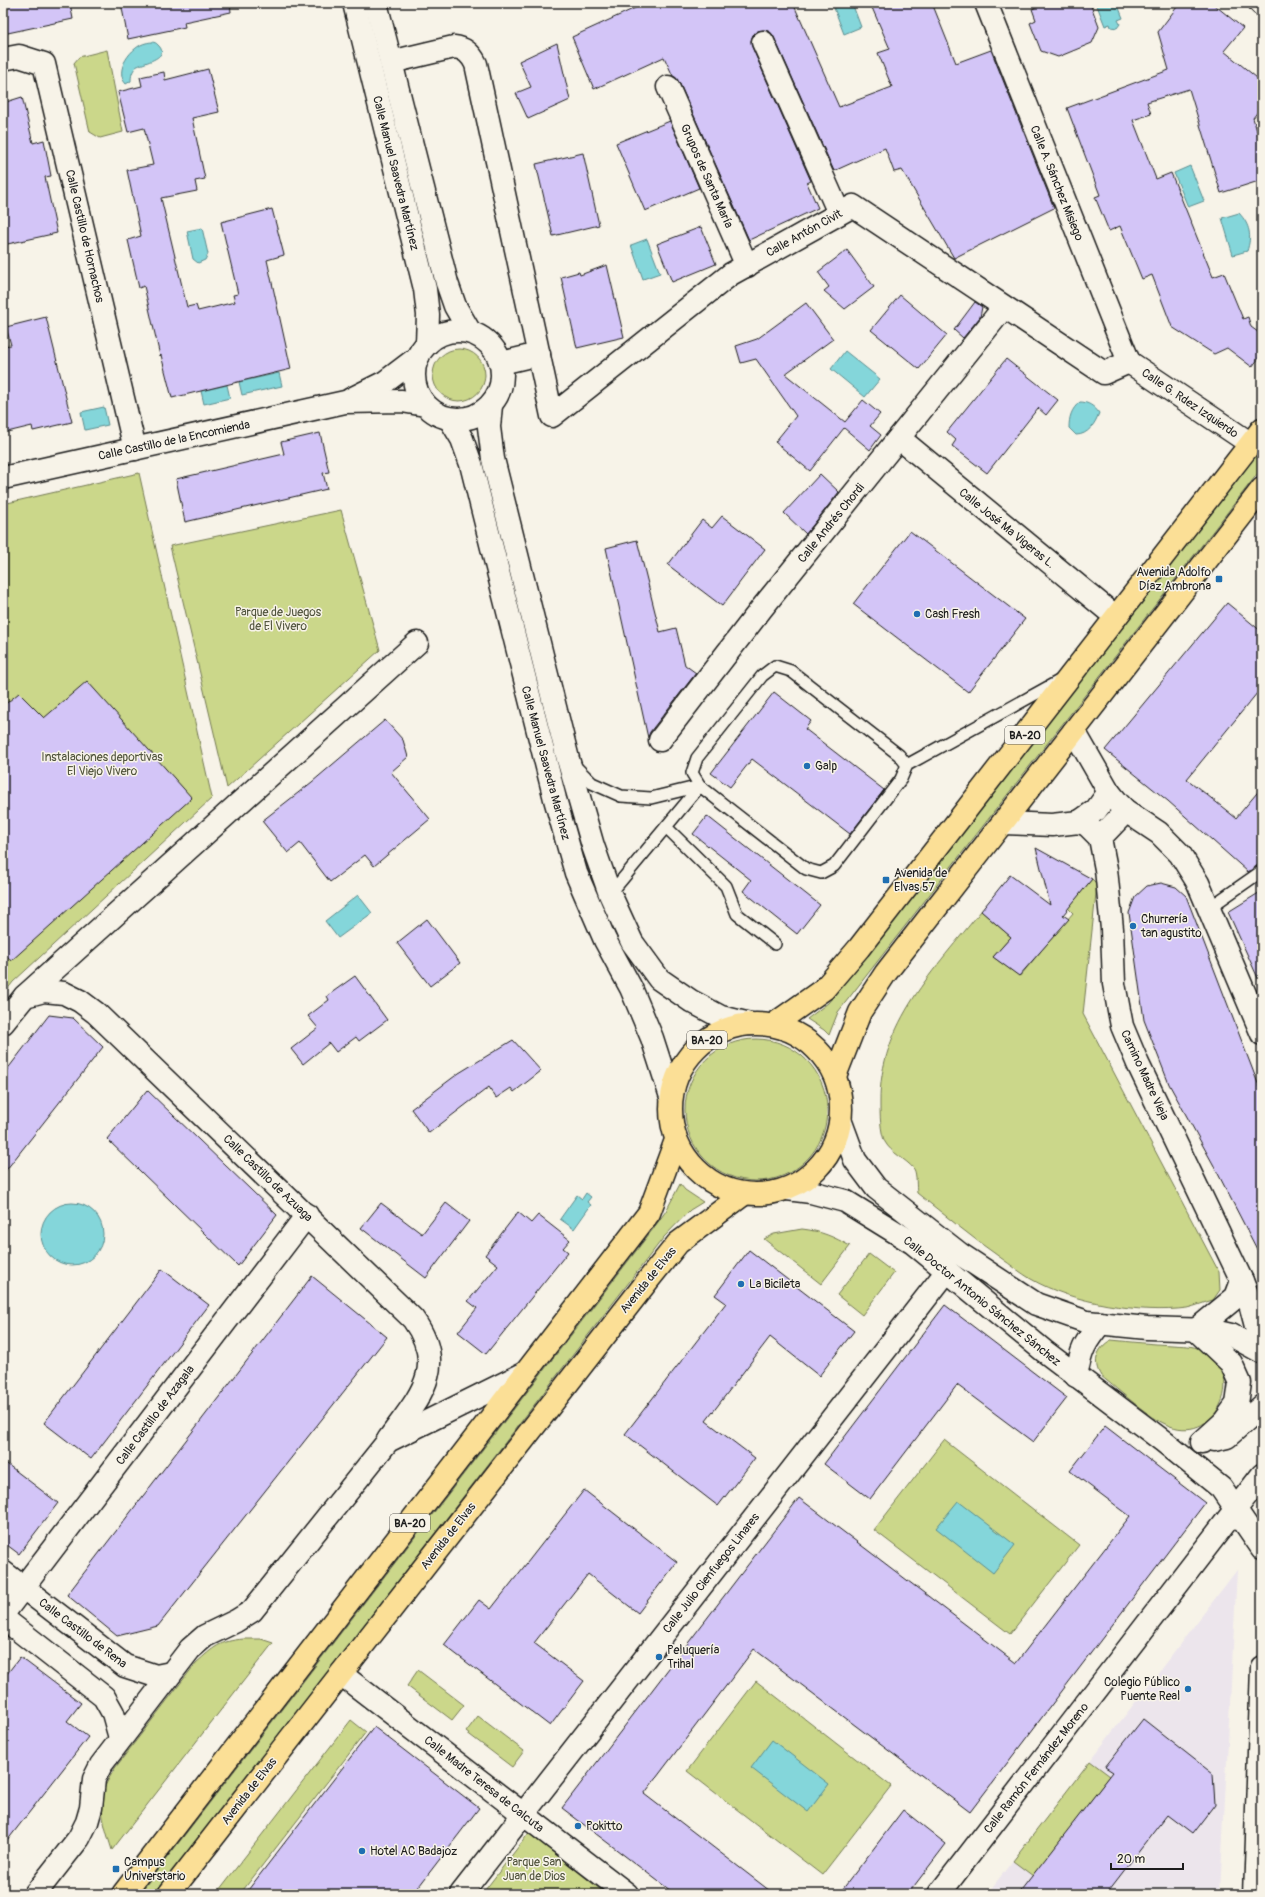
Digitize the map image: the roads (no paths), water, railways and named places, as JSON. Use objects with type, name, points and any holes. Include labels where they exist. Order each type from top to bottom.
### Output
[{"type":"highway","name":"BA-20","points":[[773,1025],[824,989],[859,948],[1256,436]]},
{"type":"highway","name":"BA-20","points":[[835,1076],[860,1012],[885,974],[1262,489]]},
{"type":"highway","name":"BA-20","points":[[750,1024],[773,1025],[794,1032],[822,1054],[835,1076],[841,1096],[841,1122],[834,1146],[809,1176],[787,1189],[770,1194],[744,1194],[716,1186],[693,1168],[676,1140],[672,1128],[672,1097],[679,1071],[697,1047],[725,1029],[750,1024]]},
{"type":"highway","name":"BA-20","points":[[123,1894],[649,1213],[676,1140]]},
{"type":"highway","name":"Avenida de Elvas","points":[[171,1894],[678,1243],[744,1194]]},
{"type":"street","name":"Calle Manuel Saavedra Martínez","points":[[354,3],[425,289],[428,315],[422,351]]},
{"type":"street","name":"Calle Manuel Saavedra Martínez","points":[[376,3],[447,283],[455,306],[470,332]]},
{"type":"street","name":"Calle A. Sánchez Misiego","points":[[986,3],[1129,362]]},
{"type":"street","points":[[762,42],[839,213]]},
{"type":"street","points":[[391,62],[454,47],[462,48],[473,57],[476,64],[539,354],[501,363]]},
{"type":"street","name":"Calle Castillo de Hornachos","points":[[3,59],[19,56],[44,64],[135,449]]},
{"type":"street","name":"Grupos de Santa María","points":[[668,87],[747,266]]},
{"type":"street","name":"Calle Antón Civit","points":[[539,354],[552,416],[731,274],[853,206],[1104,373],[1129,362]]},
{"type":"street","name":"Calle Andrés Chordi","points":[[660,740],[767,602],[1004,307]]},
{"type":"street","points":[[461,331],[470,332],[490,344],[497,352],[501,363],[503,378],[500,392],[492,405],[477,416],[459,420],[450,419],[436,414],[425,405],[418,393],[414,379],[422,351],[442,334],[461,331]]},
{"type":"street","name":"Calle Castillo de la Encomienda","points":[[345,402],[385,382],[422,351]]},
{"type":"street","name":"Calle G. Rdez Izquierdo","points":[[1129,362],[1256,436]]},
{"type":"street","name":"Calle Castillo de la Encomienda","points":[[3,478],[345,402],[402,401],[425,405]]},
{"type":"street","name":"Calle Manuel Saavedra Martínez","points":[[492,405],[489,427],[493,459],[568,759],[593,846],[610,894],[632,942],[659,979],[691,1001],[721,1017],[750,1024]]},
{"type":"street","name":"Calle Manuel Saavedra Martínez","points":[[450,419],[462,439],[471,464],[555,799],[576,873],[605,940],[631,988],[652,1038],[672,1097]]},
{"type":"street","name":"Calle José Mª Vigeras L.","points":[[899,438],[1116,617]]},
{"type":"street","points":[[6,1019],[25,996],[417,643]]},
{"type":"street","points":[[1074,731],[1109,792],[1126,811],[1159,833],[1180,854],[1198,883],[1262,1034]]},
{"type":"street","points":[[1079,822],[1096,810],[1109,792]]},
{"type":"street","points":[[1003,823],[1052,825],[1079,822],[1087,825],[1100,838],[1126,811]]},
{"type":"street","name":"Camino Madre Vieja","points":[[1100,838],[1106,869],[1112,929],[1114,984],[1122,1026],[1138,1064],[1242,1281],[1248,1296],[1261,1342]]},
{"type":"street","name":"Calle Castillo de Azuaga","points":[[25,996],[44,991],[64,993],[80,1001],[96,1013],[413,1319],[423,1333],[429,1348],[430,1364],[427,1379],[421,1394],[388,1441]]},
{"type":"street","name":"Calle Doctor Antonio Sánchez Sánchez","points":[[841,1122],[856,1160],[876,1188],[954,1249],[1036,1304],[1087,1322],[1147,1328],[1209,1330],[1261,1342]]},
{"type":"street","name":"Calle Doctor Antonio Sánchez Sánchez","points":[[787,1189],[811,1192],[845,1201],[913,1243],[1076,1376],[1163,1441],[1221,1488],[1262,1548]]},
{"type":"street","name":"Calle Castillo de Azagala","points":[[3,1614],[306,1215]]},
{"type":"street","name":"Calle Julio Cienfuegos Linares","points":[[460,1894],[946,1271]]},
{"type":"street","points":[[1202,1442],[1224,1422],[1237,1404],[1240,1383],[1231,1363],[1196,1330],[1236,1297],[1242,1281]]},
{"type":"street","points":[[1076,1376],[1079,1359],[1086,1341],[1100,1323]]},
{"type":"street","points":[[35,1894],[80,1838],[91,1808],[94,1779],[101,1764],[190,1649],[205,1636],[236,1621],[252,1610],[388,1441],[525,1374]]},
{"type":"street","points":[[1163,1441],[1202,1442],[1227,1437],[1262,1406]]},
{"type":"street","name":"Calle Ramón Fernández Moreno","points":[[939,1894],[1262,1475]]},
{"type":"street","name":"Calle Castillo de Rena","points":[[3,1572],[125,1666],[156,1676],[170,1673]]},
{"type":"street","points":[[3,1618],[104,1697],[113,1713],[120,1738]]},
{"type":"street","points":[[1254,1894],[1262,1667]]},
{"type":"street","name":"Calle Madre Teresa de Calcuta","points":[[341,1674],[627,1894]]},
{"type":"lane","points":[[907,765],[899,756],[791,671],[775,666],[762,676],[697,758],[692,773],[700,786],[806,869],[821,873],[834,866],[901,779],[907,765],[1072,674]]},
{"type":"lane","points":[[568,759],[592,782],[621,796],[651,798],[700,786]]},
{"type":"lane","points":[[610,894],[700,786]]},
{"type":"lane","points":[[666,827],[726,886],[737,914],[775,944]]},
{"type":"lane","points":[[1209,908],[1262,871]]},
{"type":"water","points":[[847,3],[852,3],[861,27],[844,34],[834,8]]},
{"type":"water","points":[[1096,3],[1117,3],[1123,18],[1118,20],[1120,24],[1117,28],[1111,27],[1110,24],[1105,26]]},
{"type":"water","points":[[152,42],[157,44],[161,50],[161,53],[159,57],[136,67],[132,74],[131,81],[126,84],[122,72],[126,59],[135,49],[146,43]]},
{"type":"water","points":[[1190,166],[1204,201],[1188,207],[1174,173]]},
{"type":"water","points":[[1239,213],[1248,226],[1250,236],[1247,251],[1233,255],[1222,218]]},
{"type":"water","points":[[202,228],[208,254],[205,260],[198,263],[193,259],[187,231]]},
{"type":"water","points":[[647,239],[660,273],[643,279],[631,245]]},
{"type":"water","points":[[845,351],[880,379],[865,397],[831,369]]},
{"type":"water","points":[[279,373],[282,386],[242,395],[239,382]]},
{"type":"water","points":[[227,385],[230,398],[204,404],[201,391]]},
{"type":"water","points":[[1080,402],[1091,405],[1099,413],[1087,431],[1080,435],[1076,435],[1069,428],[1069,421],[1071,414]]},
{"type":"water","points":[[104,407],[108,425],[85,430],[81,412]]},
{"type":"water","points":[[358,895],[372,913],[338,938],[325,921]]},
{"type":"water","points":[[586,1193],[591,1197],[587,1202],[591,1205],[574,1229],[560,1219],[577,1195],[582,1199]]},
{"type":"water","points":[[66,1203],[78,1203],[94,1212],[101,1222],[103,1234],[101,1246],[94,1256],[78,1265],[66,1265],[55,1260],[46,1251],[41,1240],[41,1228],[46,1217],[55,1208]]},
{"type":"water","points":[[958,1501],[1015,1545],[993,1573],[936,1528]]},
{"type":"water","points":[[772,1740],[829,1784],[808,1812],[751,1768]]},
{"type":"place","name":"Avenida Adolfo Díaz Ambrona","points":[[1219,579]]},
{"type":"place","name":"Cash Fresh","points":[[917,614]]},
{"type":"place","name":"Galp","points":[[807,766]]},
{"type":"place","name":"Avenida de Elvas 57","points":[[886,880]]},
{"type":"place","name":"Churrería tan agustito","points":[[1133,926]]},
{"type":"place","name":"La Bicileta","points":[[741,1284]]},
{"type":"place","name":"Peluquería Trihal","points":[[659,1657]]},
{"type":"place","name":"Colegio Público Puente Real","points":[[1188,1689]]},
{"type":"place","name":"Pokitto","points":[[578,1826]]},
{"type":"place","name":"Hotel AC Badajoz","points":[[362,1851]]},
{"type":"place","name":"Campus Universtario","points":[[116,1869]]},
{"type":"park label","name":"Parque de Juegos de El Vivero","points":[[278,619]]},
{"type":"park label","name":"Instalaciones deportivas El Viejo Vivero","points":[[102,764]]},
{"type":"park label","name":"Parque San Juan de Dios","points":[[534,1869]]}]
